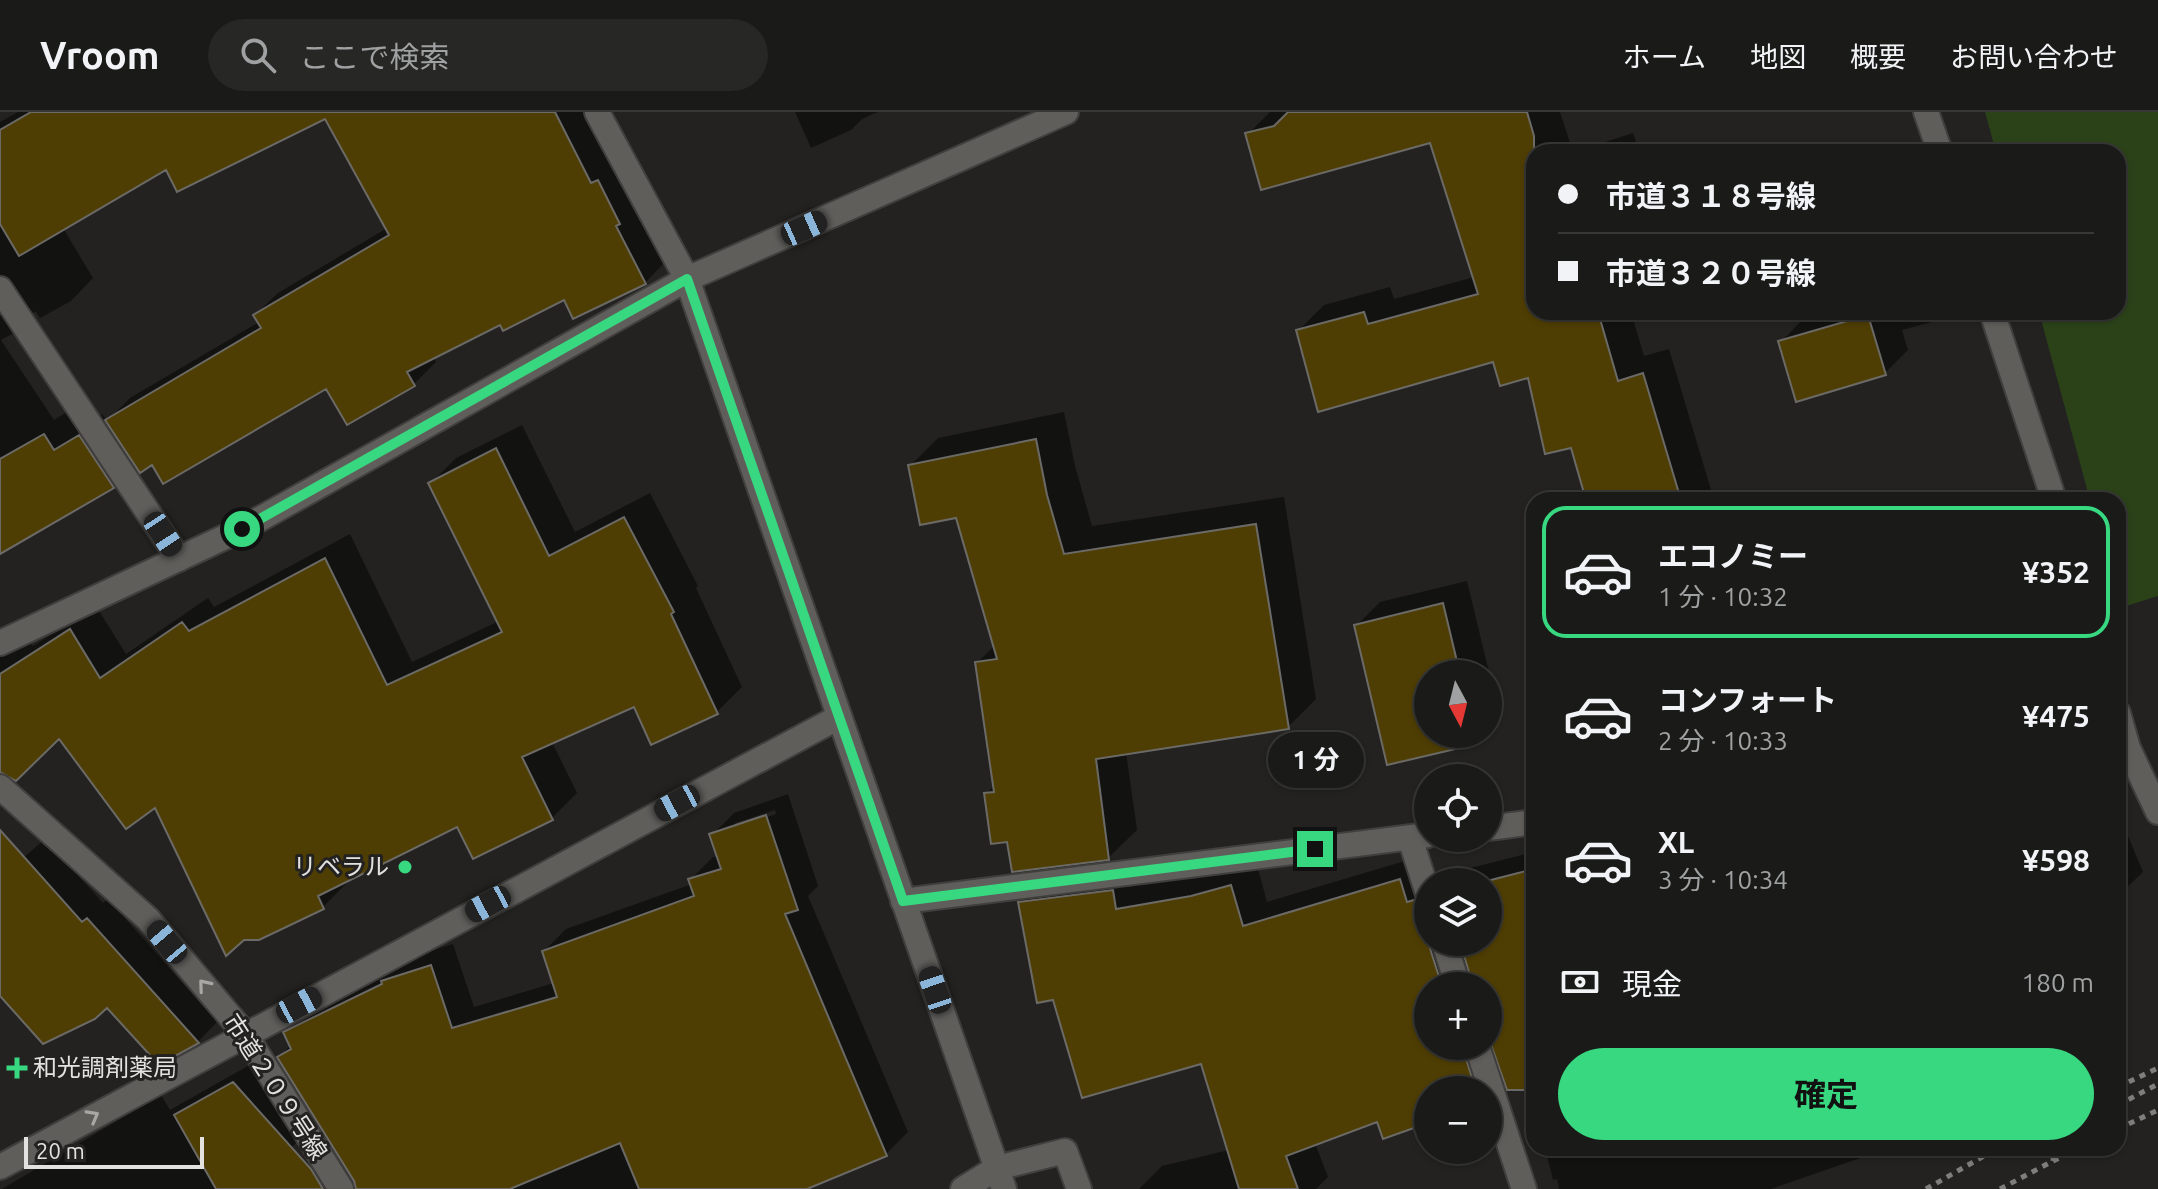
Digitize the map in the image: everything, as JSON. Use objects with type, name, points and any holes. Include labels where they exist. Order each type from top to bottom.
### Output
[{"type":"street","points":[[597,112],[687,279],[1000,1179]]},
{"type":"street","points":[[0,643],[242,529],[687,279],[1066,112]]},
{"type":"street","points":[[1926,112],[1937,144]]},
{"type":"street","points":[[0,289],[179,559]]},
{"type":"street","points":[[1995,320],[2051,492]]},
{"type":"street","points":[[0,1167],[839,717]]},
{"type":"street","points":[[2126,754],[2158,812]]},
{"type":"street","name":"市道２０９号線","points":[[0,787],[148,919],[245,1034],[341,1189]]},
{"type":"street","points":[[1502,826],[1526,823]]},
{"type":"street","points":[[903,901],[1414,837]]},
{"type":"street","points":[[1482,1060],[1524,1189]]},
{"type":"street","points":[[963,1189],[1000,1179],[1065,1151],[1079,1189]]},
{"type":"path","points":[[2126,1083],[2158,1068]]},
{"type":"path","points":[[2126,1101],[2158,1084]]},
{"type":"path","points":[[2126,1125],[2158,1110]]},
{"type":"path","points":[[1926,1189],[1984,1156]]},
{"type":"path","points":[[2053,1156],[2053,1161]]},
{"type":"path","points":[[2000,1189],[2063,1156]]},
{"type":"green space","points":[[1985,112],[2158,112],[2158,596],[2126,606],[2126,492],[2088,492],[2041,320],[2126,320],[2126,144],[1994,144]]},
{"type":"building","points":[[31,112],[555,112],[591,183],[598,180],[620,224],[616,226],[646,284],[573,319],[564,300],[503,331],[500,325],[407,372],[415,386],[347,425],[326,389],[163,484],[152,465],[140,473],[105,420],[261,328],[253,315],[389,235],[325,119],[177,192],[166,170],[19,256],[0,224],[0,130]]},
{"type":"building","points":[[1288,112],[1527,112],[1534,144],[1526,144],[1526,320],[1600,320],[1618,381],[1643,373],[1679,492],[1584,492],[1571,448],[1545,454],[1528,378],[1500,386],[1493,362],[1318,412],[1296,330],[1364,312],[1368,324],[1478,294],[1430,143],[1261,190],[1245,133],[1274,126]]},
{"type":"building","points":[[1851,320],[1870,320],[1886,375],[1796,402],[1778,341]]},
{"type":"building","points":[[44,434],[54,450],[79,435],[114,488],[0,554],[0,459]]},
{"type":"building","points":[[1036,439],[1047,495],[1064,554],[1256,524],[1289,729],[1096,759],[1109,860],[1012,872],[1007,842],[991,844],[984,793],[994,792],[975,662],[997,659],[956,518],[920,525],[908,465]]},
{"type":"building","points":[[496,448],[549,556],[624,517],[674,612],[671,614],[718,714],[651,745],[634,707],[522,757],[553,820],[473,859],[457,827],[318,896],[324,909],[259,940],[244,940],[226,956],[155,808],[126,829],[59,739],[16,781],[0,772],[0,674],[70,629],[100,678],[182,622],[189,631],[325,558],[387,685],[502,632],[428,483]]},
{"type":"building","points":[[1443,603],[1457,660],[1414,660],[1414,748],[1460,748],[1387,765],[1354,625]]},
{"type":"building","points":[[766,815],[798,910],[785,914],[887,1156],[807,1189],[639,1189],[620,1143],[510,1189],[356,1189],[277,1057],[291,1049],[283,1032],[382,984],[381,981],[431,965],[452,1028],[557,997],[542,951],[694,896],[688,879],[721,869],[709,834]]},
{"type":"building","points":[[0,830],[82,922],[87,918],[199,1043],[159,1065],[107,1008],[95,1019],[43,1044],[0,996]]},
{"type":"building","points":[[1526,871],[1526,1090],[1507,1090],[1496,1060],[1502,1060],[1502,972],[1469,972],[1464,956],[1502,956],[1502,877]]},
{"type":"building","points":[[1400,879],[1407,902],[1414,900],[1414,956],[1432,956],[1438,972],[1414,972],[1414,1060],[1466,1060],[1472,1076],[1414,1076],[1414,1128],[1383,1139],[1377,1122],[1286,1156],[1298,1189],[1239,1189],[1201,1064],[1082,1098],[1053,1000],[1037,1003],[1018,902],[1113,890],[1116,909],[1191,896],[1231,885],[1243,926]]},
{"type":"building","points":[[233,1082],[311,1169],[323,1189],[216,1189],[174,1115]]},
{"type":"place","name":"リベラル","points":[[405,867]]},
{"type":"place","name":"和光調剤薬局","points":[[17,1068]]},
{"type":"route","points":[[242,529],[687,279],[903,901],[1315,849]]}]
